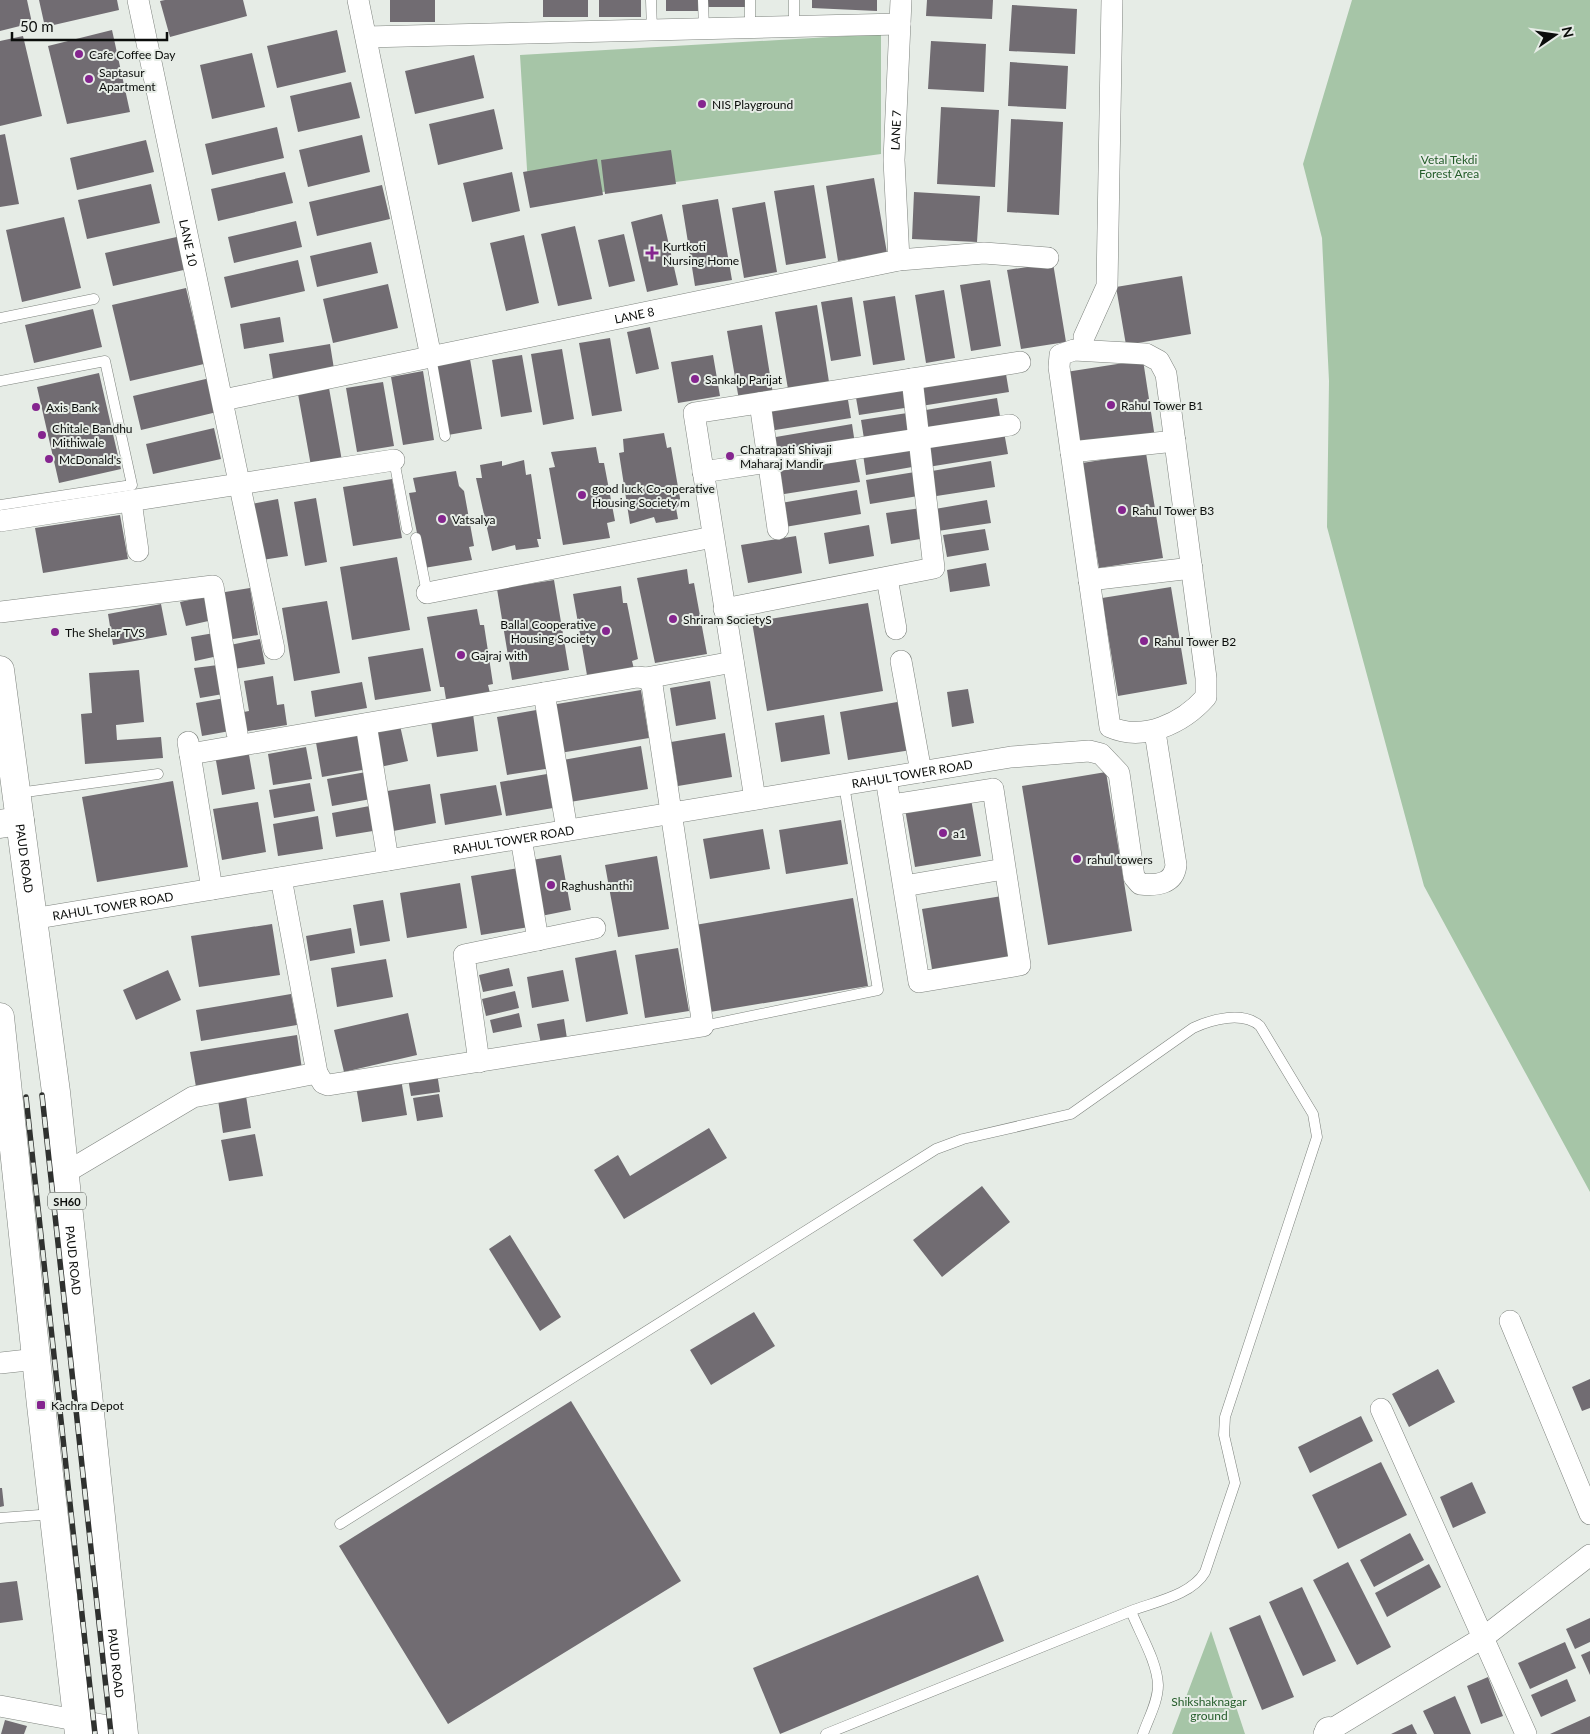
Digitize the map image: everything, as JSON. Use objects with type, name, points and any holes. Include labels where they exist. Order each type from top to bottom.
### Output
[{"type":"main road","name":"PAUD ROAD","points":[[0,670],[16,793],[10,823],[32,919],[65,1173],[124,1731]]},
{"type":"main road","points":[[0,1017],[9,1174],[37,1359],[78,1728]]},
{"type":"street","name":"LANE 10","points":[[138,0],[241,484],[274,649]]},
{"type":"street","points":[[358,0],[431,357]]},
{"type":"street","name":"LANE 7","points":[[899,260],[894,160],[901,0]]},
{"type":"street","points":[[1084,337],[1107,286],[1112,0]]},
{"type":"street","points":[[366,37],[900,24]]},
{"type":"street","name":"LANE 8","points":[[223,400],[899,260],[984,253],[1048,258]]},
{"type":"street","points":[[1074,350],[1146,354],[1159,360],[1166,374],[1206,678],[1206,697],[1194,710],[1155,732],[1120,732],[1110,727],[1071,452],[1059,367],[1060,355],[1074,350]]},
{"type":"street","points":[[755,799],[694,413],[1020,362]]},
{"type":"street","points":[[724,608],[934,568],[912,379]]},
{"type":"street","points":[[760,403],[767,463],[778,529]]},
{"type":"street","points":[[703,472],[1010,426]]},
{"type":"street","points":[[1071,452],[1175,441]]},
{"type":"street","points":[[0,521],[394,460]]},
{"type":"street","points":[[131,501],[138,551]]},
{"type":"street","points":[[427,592],[713,537]]},
{"type":"street","points":[[1089,580],[1192,568]]},
{"type":"street","points":[[887,578],[896,629]]},
{"type":"street","points":[[0,612],[213,586],[237,733]]},
{"type":"street","points":[[901,661],[921,772]]},
{"type":"street","points":[[212,889],[189,748],[366,724],[732,662]]},
{"type":"street","points":[[281,878],[317,1074],[323,1083],[332,1086],[703,1026],[652,685],[646,678]]},
{"type":"street","points":[[544,693],[567,830]]},
{"type":"street","points":[[366,724],[388,860]]},
{"type":"street","name":"RAHUL TOWER ROAD","points":[[32,919],[993,760],[1089,751],[1101,754],[1120,774],[1134,877],[1140,884],[1148,885],[1170,881],[1175,875],[1176,865],[1155,732]]},
{"type":"street","points":[[886,778],[919,982],[1020,965],[993,789],[891,805]]},
{"type":"street","points":[[521,838],[538,940]]},
{"type":"street","points":[[904,886],[1004,869]]},
{"type":"street","points":[[478,1062],[464,955],[595,928]]},
{"type":"street","points":[[65,1173],[193,1097],[317,1074]]},
{"type":"street","points":[[1510,1321],[1590,1514]]},
{"type":"street","points":[[0,1363],[37,1359]]},
{"type":"street","points":[[1382,1408],[1526,1734]]},
{"type":"street","points":[[1328,1733],[1484,1637],[1590,1555]]},
{"type":"street","points":[[0,1706],[78,1728],[124,1731]]},
{"type":"lane","points":[[651,0],[652,30]]},
{"type":"lane","points":[[703,0],[704,29]]},
{"type":"lane","points":[[750,0],[750,28]]},
{"type":"lane","points":[[794,0],[794,26]]},
{"type":"lane","points":[[0,318],[94,299]]},
{"type":"lane","points":[[431,357],[445,436]]},
{"type":"lane","points":[[0,381],[105,361],[132,485],[0,504]]},
{"type":"lane","points":[[394,460],[407,529]]},
{"type":"lane","points":[[416,538],[427,592]]},
{"type":"lane","points":[[16,793],[158,774]]},
{"type":"lane","points":[[703,1026],[878,990],[844,785]]},
{"type":"lane","points":[[340,1524],[936,1149],[963,1139],[1071,1114],[1193,1028],[1211,1021],[1247,1018],[1260,1026],[1313,1114],[1317,1137],[1225,1417],[1224,1435],[1234,1482],[1205,1572],[1189,1588],[826,1734]]},
{"type":"lane","points":[[0,1518],[54,1514]]},
{"type":"lane","points":[[1131,1611],[1155,1671],[1158,1686],[1156,1700],[1143,1734]]},
{"type":"green space","name":"Vetal Tekdi Forest Area","points":[[1352,0],[1590,0],[1590,1192],[1424,886],[1327,527],[1329,381],[1322,238],[1303,164]]},
{"type":"green space","name":"NIS Playground","points":[[881,34],[881,154],[529,202],[520,55]]},
{"type":"green space","name":"Shikshaknagar ground","points":[[1211,1631],[1245,1734],[1172,1734]]},
{"type":"building","points":[[0,0],[27,0],[32,23],[0,31]]},
{"type":"building","points":[[39,0],[117,0],[119,10],[45,27]]},
{"type":"building","points":[[243,0],[247,16],[170,37],[160,1]]},
{"type":"building","points":[[390,0],[435,0],[435,22],[390,22]]},
{"type":"building","points":[[543,0],[588,0],[588,17],[543,17]]},
{"type":"building","points":[[599,0],[641,0],[641,17],[599,17]]},
{"type":"building","points":[[666,0],[700,0],[700,11],[666,11]]},
{"type":"building","points":[[706,0],[746,0],[746,7],[706,7]]},
{"type":"building","points":[[812,0],[877,0],[877,11],[812,8]]},
{"type":"building","points":[[927,0],[993,0],[992,19],[926,16]]},
{"type":"building","points":[[1012,5],[1077,9],[1075,54],[1009,51]]},
{"type":"building","name":"Saptasur Apartment","points":[[112,30],[130,112],[67,124],[48,46]]},
{"type":"building","points":[[337,30],[346,72],[277,88],[267,46]]},
{"type":"building","points":[[23,36],[42,116],[0,126],[0,41]]},
{"type":"building","points":[[931,41],[986,44],[984,92],[928,89]]},
{"type":"building","points":[[252,53],[265,107],[212,119],[200,65]]},
{"type":"building","points":[[474,55],[484,98],[415,114],[405,71]]},
{"type":"building","points":[[1010,62],[1068,66],[1066,109],[1008,106]]},
{"type":"building","points":[[351,82],[360,118],[298,132],[290,96]]},
{"type":"building","points":[[941,107],[999,110],[995,187],[937,184]]},
{"type":"building","points":[[494,109],[503,149],[438,165],[429,124]]},
{"type":"building","points":[[1011,119],[1063,122],[1059,215],[1007,212]]},
{"type":"building","points":[[277,127],[284,158],[212,175],[205,144]]},
{"type":"building","points":[[5,134],[19,204],[0,207],[0,135]]},
{"type":"building","points":[[362,135],[370,172],[308,187],[299,150]]},
{"type":"building","points":[[146,140],[154,172],[77,190],[70,158]]},
{"type":"building","points":[[671,150],[676,184],[605,194],[601,160]]},
{"type":"building","points":[[597,159],[603,195],[530,208],[523,172]]},
{"type":"building","points":[[285,172],[293,203],[218,221],[211,189]]},
{"type":"building","points":[[512,172],[520,211],[472,222],[463,183]]},
{"type":"building","points":[[874,178],[887,253],[838,261],[826,186]]},
{"type":"building","points":[[151,184],[160,223],[87,239],[78,200]]},
{"type":"building","points":[[382,185],[390,219],[317,236],[309,202]]},
{"type":"building","points":[[814,185],[826,258],[786,265],[774,191]]},
{"type":"building","points":[[914,192],[980,196],[977,242],[912,239]]},
{"type":"building","points":[[718,199],[732,280],[695,286],[682,205]]},
{"type":"building","points":[[765,202],[777,272],[744,278],[732,208]]},
{"type":"building","points":[[662,214],[678,285],[647,292],[631,222]]},
{"type":"building","points":[[64,217],[81,288],[22,302],[6,230]]},
{"type":"building","points":[[296,221],[302,247],[234,263],[228,237]]},
{"type":"building","points":[[575,226],[592,299],[558,306],[541,234]]},
{"type":"building","points":[[624,234],[635,281],[609,287],[598,240]]},
{"type":"building","points":[[524,235],[539,303],[506,311],[490,243]]},
{"type":"building","points":[[181,236],[188,269],[113,286],[105,253]]},
{"type":"building","points":[[371,242],[378,273],[317,287],[310,256]]},
{"type":"building","points":[[298,260],[305,291],[231,308],[224,277]]},
{"type":"building","points":[[1053,263],[1066,342],[1021,349],[1007,270]]},
{"type":"building","points":[[1182,276],[1191,334],[1126,345],[1116,287]]},
{"type":"building","points":[[990,280],[1001,346],[971,351],[960,285]]},
{"type":"building","points":[[388,284],[398,328],[333,343],[323,299]]},
{"type":"building","points":[[186,288],[204,364],[130,381],[112,305]]},
{"type":"building","points":[[944,290],[955,358],[926,363],[915,295]]},
{"type":"building","points":[[895,296],[905,360],[873,365],[863,301]]},
{"type":"building","points":[[852,297],[861,356],[831,361],[821,302]]},
{"type":"building","points":[[817,305],[829,382],[788,389],[775,312]]},
{"type":"building","points":[[93,309],[102,347],[34,363],[25,325]]},
{"type":"building","points":[[280,317],[284,342],[244,349],[240,324]]},
{"type":"building","points":[[762,325],[773,394],[739,400],[727,331]]},
{"type":"building","points":[[650,327],[659,369],[636,374],[627,332]]},
{"type":"building","points":[[610,338],[622,411],[592,416],[579,343]]},
{"type":"building","points":[[330,344],[334,369],[273,379],[269,354]]},
{"type":"building","points":[[562,349],[574,419],[543,425],[531,354]]},
{"type":"building","points":[[522,355],[532,412],[501,417],[492,360]]},
{"type":"building","name":"Sankalp Parijat","points":[[713,355],[720,396],[678,403],[671,362]]},
{"type":"building","points":[[470,359],[482,429],[448,435],[436,365]]},
{"type":"building","name":"Rahul Tower B1","points":[[1143,360],[1155,438],[1080,447],[1066,372]]},
{"type":"building","points":[[1005,368],[1009,392],[921,406],[917,383]]},
{"type":"building","points":[[423,371],[434,440],[403,445],[391,377]]},
{"type":"building","points":[[99,373],[121,469],[59,483],[37,387]]},
{"type":"building","points":[[210,378],[217,412],[141,430],[133,396]]},
{"type":"building","points":[[383,382],[394,446],[357,452],[346,388]]},
{"type":"building","points":[[907,384],[911,407],[859,415],[855,392]]},
{"type":"building","points":[[329,388],[342,461],[311,466],[298,394]]},
{"type":"building","points":[[847,394],[851,418],[769,431],[765,408]]},
{"type":"building","points":[[997,398],[1001,422],[924,435],[920,411]]},
{"type":"building","points":[[914,412],[916,436],[865,445],[861,420]]},
{"type":"building","points":[[852,424],[855,444],[773,456],[770,438]]},
{"type":"building","points":[[214,428],[221,459],[153,474],[146,444]]},
{"type":"building","points":[[1004,432],[1008,454],[928,467],[924,445]]},
{"type":"building","points":[[664,433],[667,448],[671,447],[681,504],[676,508],[678,519],[656,523],[654,517],[630,524],[619,453],[624,452],[623,439]]},
{"type":"building","points":[[915,446],[918,466],[866,475],[863,454]]},
{"type":"building","name":"good luck Co-operative Housing Society m","points":[[596,447],[599,463],[604,463],[615,521],[607,523],[610,538],[563,545],[549,468],[555,467],[551,452]]},
{"type":"building","name":"Rahul Tower B3","points":[[1146,453],[1163,558],[1099,568],[1082,463]]},
{"type":"building","points":[[855,456],[860,482],[778,495],[774,470]]},
{"type":"building","points":[[524,460],[526,475],[531,474],[541,539],[537,539],[539,547],[516,550],[515,545],[492,551],[476,478],[482,478],[480,465],[502,461],[502,466]]},
{"type":"building","points":[[991,461],[995,487],[930,497],[926,472]]},
{"type":"building","name":"Vatsalya","points":[[456,471],[459,486],[464,491],[474,546],[469,547],[472,560],[424,568],[409,493],[416,492],[413,478]]},
{"type":"building","points":[[921,471],[924,495],[870,504],[866,480]]},
{"type":"building","points":[[392,479],[402,538],[353,546],[343,487]]},
{"type":"building","points":[[857,490],[861,514],[785,527],[781,503]]},
{"type":"building","points":[[316,498],[327,562],[305,566],[294,502]]},
{"type":"building","points":[[278,499],[288,556],[262,560],[252,504]]},
{"type":"building","points":[[987,500],[991,523],[938,531],[935,509]]},
{"type":"building","points":[[921,508],[926,538],[891,544],[886,513]]},
{"type":"building","points":[[120,515],[128,559],[43,573],[35,528]]},
{"type":"building","points":[[869,525],[874,556],[829,564],[824,533]]},
{"type":"building","points":[[985,529],[989,550],[947,557],[943,535]]},
{"type":"building","points":[[796,536],[802,573],[748,583],[741,545]]},
{"type":"building","points":[[397,557],[410,630],[352,640],[340,567]]},
{"type":"building","points":[[986,563],[990,586],[950,592],[947,570]]},
{"type":"building","name":"Shriram SocietyS","points":[[687,569],[689,584],[694,583],[707,654],[655,663],[637,578]]},
{"type":"building","points":[[554,580],[569,670],[512,680],[497,589]]},
{"type":"building","name":"Ballal Cooperative Housing Society","points":[[621,586],[623,603],[627,603],[638,659],[632,661],[635,673],[588,681],[573,594]]},
{"type":"building","name":"Rahul Tower B2","points":[[1171,587],[1187,684],[1118,696],[1102,598]]},
{"type":"building","points":[[250,588],[258,635],[227,640],[219,593]]},
{"type":"building","points":[[207,596],[213,620],[186,626],[180,602]]},
{"type":"building","points":[[327,601],[340,673],[294,681],[282,608]]},
{"type":"building","points":[[868,603],[883,691],[767,711],[752,622]]},
{"type":"building","points":[[161,604],[167,635],[113,645],[108,614]]},
{"type":"building","name":"Gajraj with","points":[[477,609],[480,625],[484,625],[493,684],[488,685],[491,697],[447,705],[444,687],[440,687],[427,617]]},
{"type":"building","points":[[214,633],[218,656],[195,661],[191,637]]},
{"type":"building","points":[[260,639],[265,664],[234,669],[230,645]]},
{"type":"building","points":[[423,648],[431,691],[375,700],[368,657]]},
{"type":"building","points":[[218,665],[223,694],[200,698],[194,668]]},
{"type":"building","points":[[139,670],[144,722],[116,725],[117,740],[161,737],[163,758],[85,764],[81,714],[92,713],[89,673]]},
{"type":"building","points":[[273,676],[277,705],[284,704],[287,725],[242,732],[238,713],[249,711],[244,681]]},
{"type":"building","points":[[710,681],[716,719],[676,726],[670,688]]},
{"type":"building","points":[[362,682],[367,708],[315,717],[311,691]]},
{"type":"building","points":[[968,689],[974,723],[952,727],[947,692]]},
{"type":"building","points":[[641,690],[649,738],[560,753],[551,705]]},
{"type":"building","points":[[225,698],[230,731],[202,736],[196,703]]},
{"type":"building","points":[[903,701],[911,750],[848,760],[840,712]]},
{"type":"building","points":[[542,709],[552,768],[507,775],[497,717]]},
{"type":"building","points":[[473,714],[478,751],[437,757],[431,721]]},
{"type":"building","points":[[824,715],[830,754],[781,762],[775,723]]},
{"type":"building","points":[[399,721],[408,761],[380,767],[371,726]]},
{"type":"building","points":[[362,729],[368,769],[322,777],[315,737]]},
{"type":"building","points":[[725,733],[732,777],[678,786],[671,742]]},
{"type":"building","points":[[641,746],[648,789],[570,802],[563,760]]},
{"type":"building","points":[[306,747],[312,779],[273,785],[268,754]]},
{"type":"building","points":[[248,749],[255,789],[222,795],[215,755]]},
{"type":"building","points":[[366,772],[371,799],[332,806],[327,779]]},
{"type":"building","name":"rahul towers","points":[[1106,772],[1132,931],[1048,945],[1022,786]]},
{"type":"building","points":[[547,774],[553,808],[506,816],[500,782]]},
{"type":"building","points":[[173,781],[188,867],[97,882],[82,797]]},
{"type":"building","points":[[310,783],[315,811],[274,818],[269,790]]},
{"type":"building","points":[[430,784],[436,823],[388,832],[381,792]]},
{"type":"building","points":[[496,785],[502,815],[445,825],[440,794]]},
{"type":"building","name":"a1","points":[[971,799],[981,856],[915,867],[905,809]]},
{"type":"building","points":[[258,802],[266,852],[222,860],[213,809]]},
{"type":"building","points":[[375,805],[379,830],[336,837],[332,813]]},
{"type":"building","points":[[318,816],[323,849],[278,856],[273,824]]},
{"type":"building","points":[[841,820],[848,864],[786,874],[779,830]]},
{"type":"building","points":[[763,829],[770,869],[710,879],[703,839]]},
{"type":"building","name":"Raghushanthi","points":[[561,855],[571,910],[541,916],[532,860]]},
{"type":"building","points":[[657,856],[669,929],[618,937],[605,865]]},
{"type":"building","points":[[519,868],[529,927],[481,935],[471,876]]},
{"type":"building","points":[[460,883],[467,928],[407,938],[400,893]]},
{"type":"building","points":[[1002,896],[1012,962],[933,975],[922,909]]},
{"type":"building","points":[[853,898],[868,986],[710,1012],[695,925]]},
{"type":"building","points":[[383,900],[390,941],[360,946],[353,905]]},
{"type":"building","points":[[272,924],[280,975],[199,987],[191,936]]},
{"type":"building","points":[[351,928],[355,953],[310,961],[306,936]]},
{"type":"building","points":[[678,948],[689,1011],[645,1018],[635,955]]},
{"type":"building","points":[[616,950],[628,1014],[586,1022],[575,958]]},
{"type":"building","points":[[386,959],[393,997],[337,1007],[331,968]]},
{"type":"building","points":[[509,968],[513,986],[483,992],[479,975]]},
{"type":"building","points":[[168,970],[181,1000],[136,1020],[123,990]]},
{"type":"building","points":[[563,970],[569,1001],[532,1008],[527,977]]},
{"type":"building","points":[[515,991],[519,1008],[486,1016],[482,999]]},
{"type":"building","points":[[291,994],[297,1025],[201,1041],[196,1010]]},
{"type":"building","points":[[408,1013],[417,1055],[344,1072],[334,1030]]},
{"type":"building","points":[[519,1013],[522,1027],[493,1033],[490,1020]]},
{"type":"building","points":[[564,1019],[568,1045],[542,1049],[537,1024]]},
{"type":"building","points":[[297,1035],[302,1069],[196,1087],[190,1052]]},
{"type":"building","points":[[437,1073],[440,1092],[411,1096],[408,1078]]},
{"type":"building","points":[[401,1079],[407,1115],[362,1122],[356,1086]]},
{"type":"building","points":[[439,1094],[443,1117],[417,1121],[413,1098]]},
{"type":"building","points":[[246,1096],[251,1128],[223,1133],[218,1100]]},
{"type":"building","points":[[709,1128],[727,1158],[624,1219],[594,1170],[618,1155],[630,1176]]},
{"type":"building","points":[[255,1134],[263,1176],[229,1181],[221,1140]]},
{"type":"building","points":[[982,1186],[1010,1222],[942,1277],[913,1240]]},
{"type":"building","points":[[510,1235],[561,1317],[540,1331],[489,1249]]},
{"type":"building","points":[[754,1312],[775,1346],[711,1385],[690,1350]]},
{"type":"building","points":[[1438,1369],[1455,1402],[1409,1427],[1392,1394]]},
{"type":"building","points":[[1590,1379],[1590,1408],[1582,1411],[1572,1387]]},
{"type":"building","points":[[571,1401],[681,1581],[448,1724],[339,1546]]},
{"type":"building","points":[[1361,1416],[1373,1441],[1310,1473],[1298,1447]]},
{"type":"building","points":[[1381,1462],[1407,1515],[1338,1549],[1312,1495]]},
{"type":"building","points":[[1472,1482],[1486,1513],[1453,1528],[1440,1497]]},
{"type":"building","points":[[0,1488],[2,1488],[4,1506],[0,1507]]},
{"type":"building","points":[[1410,1533],[1424,1560],[1374,1587],[1360,1560]]},
{"type":"building","points":[[1348,1562],[1391,1647],[1357,1665],[1313,1580]]},
{"type":"building","points":[[1429,1564],[1441,1587],[1387,1617],[1375,1593]]},
{"type":"building","points":[[978,1575],[1004,1641],[780,1734],[753,1668]]},
{"type":"building","points":[[17,1581],[23,1620],[0,1623],[0,1583]]},
{"type":"building","points":[[1302,1587],[1336,1661],[1303,1676],[1269,1602]]},
{"type":"building","points":[[1260,1615],[1294,1697],[1262,1710],[1229,1628]]},
{"type":"building","points":[[1590,1618],[1590,1642],[1575,1649],[1566,1629]]},
{"type":"building","points":[[1565,1642],[1576,1668],[1530,1689],[1518,1663]]},
{"type":"building","points":[[1590,1651],[1590,1675],[1581,1655]]},
{"type":"building","points":[[1488,1677],[1503,1716],[1481,1724],[1467,1686]]},
{"type":"building","points":[[1567,1679],[1576,1701],[1541,1717],[1531,1695]]},
{"type":"building","points":[[1455,1696],[1471,1734],[1434,1734],[1423,1711]]},
{"type":"building","points":[[1590,1716],[1590,1734],[1550,1734]]},
{"type":"building","points":[[5,1720],[27,1726],[24,1734],[1,1734]]},
{"type":"building","points":[[1412,1724],[1417,1734],[1391,1734]]},
{"type":"railway","points":[[42,1095],[111,1734]]},
{"type":"railway","points":[[26,1097],[95,1734]]},
{"type":"place","name":"Cafe Coffee Day","points":[[79,54]]},
{"type":"place","name":"Saptasur Apartment","points":[[89,79]]},
{"type":"place","name":"NIS Playground","points":[[702,104]]},
{"type":"place","name":"Kurtkoti Nursing Home","points":[[652,253]]},
{"type":"place","name":"Sankalp Parijat","points":[[695,379]]},
{"type":"place","name":"Rahul Tower B1","points":[[1111,405]]},
{"type":"place","name":"Axis Bank","points":[[36,407]]},
{"type":"place","name":"Chitale Bandhu Mithiwale","points":[[42,435]]},
{"type":"place","name":"Chatrapati Shivaji Maharaj Mandir","points":[[730,456]]},
{"type":"place","name":"McDonald's","points":[[49,459]]},
{"type":"place","name":"good luck Co-operative Housing Society m","points":[[582,495]]},
{"type":"place","name":"Rahul Tower B3","points":[[1122,510]]},
{"type":"place","name":"Vatsalya","points":[[442,519]]},
{"type":"place","name":"Shriram SocietyS","points":[[673,619]]},
{"type":"place","name":"Ballal Cooperative Housing Society","points":[[606,631]]},
{"type":"place","name":"The Shelar TVS","points":[[55,632]]},
{"type":"place","name":"Rahul Tower B2","points":[[1144,641]]},
{"type":"place","name":"Gajraj with","points":[[461,655]]},
{"type":"place","name":"a1","points":[[943,833]]},
{"type":"place","name":"rahul towers","points":[[1077,859]]},
{"type":"place","name":"Raghushanthi","points":[[551,885]]},
{"type":"place","name":"Kachra Depot","points":[[41,1405]]}]
